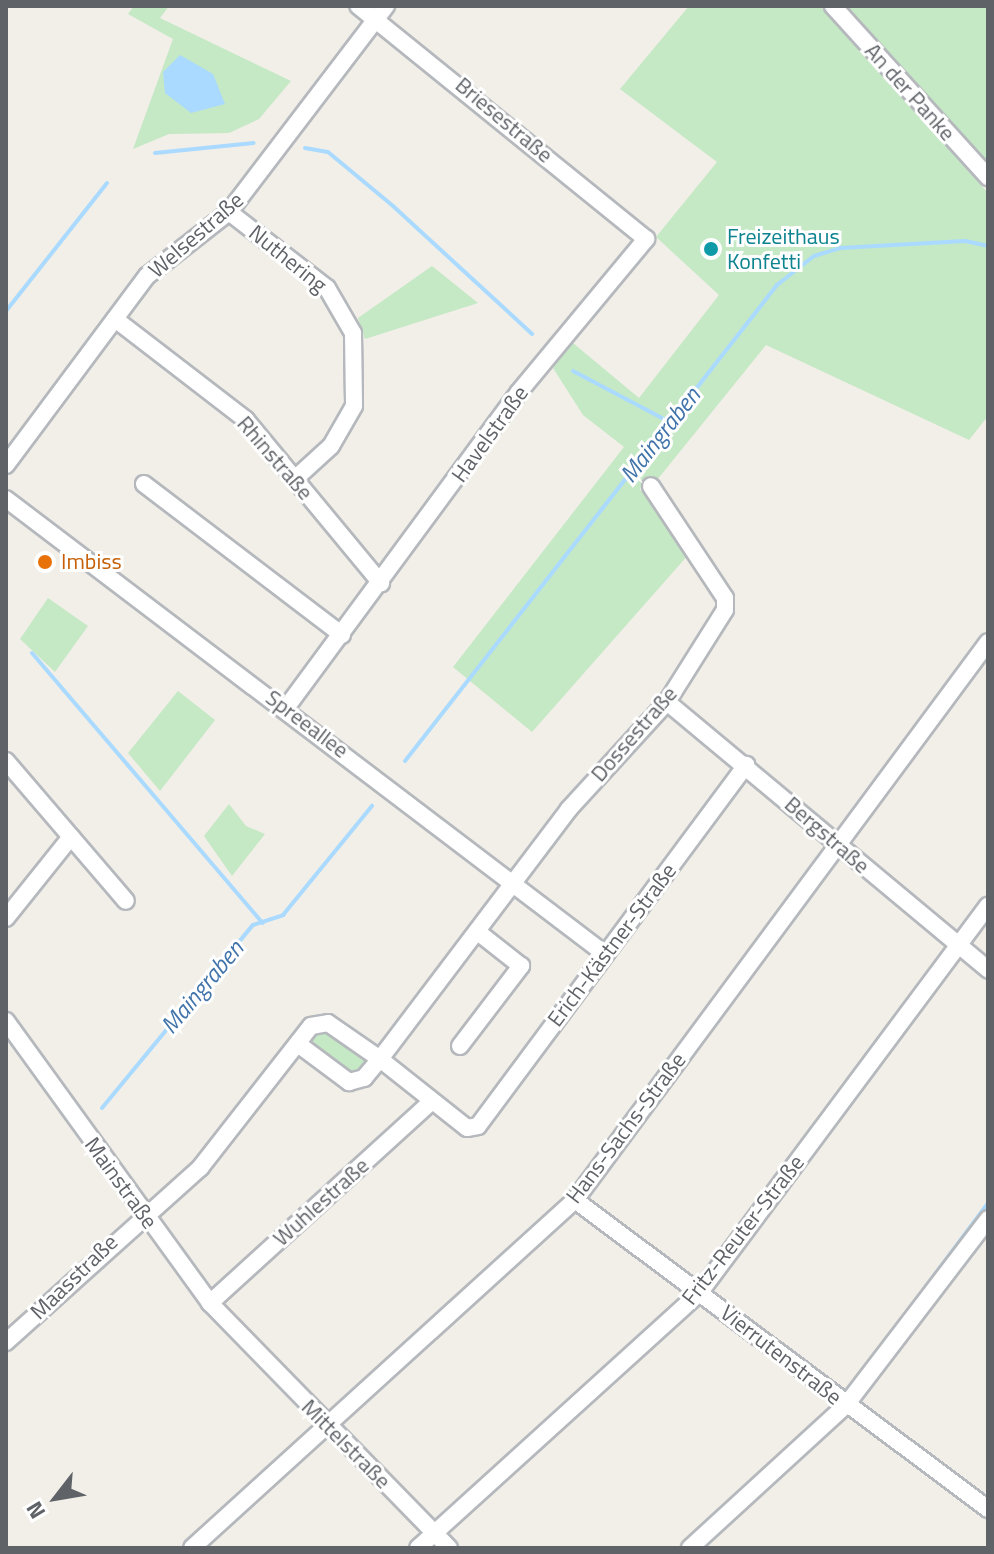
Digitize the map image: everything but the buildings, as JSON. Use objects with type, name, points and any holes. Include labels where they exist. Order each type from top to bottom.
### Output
[{"type":"street","name":"Briesestraße","points":[[358,6],[382,11],[646,239]]},
{"type":"street","name":"An der Panke","points":[[833,6],[988,177]]},
{"type":"street","name":"Welsestraße","points":[[6,465],[164,258],[229,212],[382,11]]},
{"type":"street","name":"Nuthering","points":[[229,212],[327,288],[353,333],[354,406],[331,446],[297,477]]},
{"type":"street","name":"Havelstraße","points":[[286,708],[519,392],[646,239]]},
{"type":"street","name":"Rhinstraße","points":[[115,319],[246,420],[297,477],[381,583]]},
{"type":"street","points":[[144,484],[342,635]]},
{"type":"street","name":"Dossestraße","points":[[298,1044],[349,1082],[364,1078],[478,932],[513,881],[667,702],[725,610],[725,598],[651,486]]},
{"type":"street","name":"Spreeallee","points":[[6,499],[286,708],[605,954]]},
{"type":"street","name":"Hans-Sachs-Straße","points":[[192,1548],[575,1200],[988,642]]},
{"type":"street","name":"Bergstraße","points":[[667,702],[988,969]]},
{"type":"street","points":[[6,761],[126,901]]},
{"type":"street","name":"Erich-Kästner-Straße","points":[[432,1101],[467,1128],[478,1126],[746,765]]},
{"type":"street","points":[[6,918],[71,837]]},
{"type":"street","name":"Fritz-Reuter-Straße","points":[[418,1548],[700,1292],[988,905]]},
{"type":"street","points":[[460,1046],[521,966],[478,932]]},
{"type":"street","name":"Mainstraße","points":[[6,1021],[142,1213],[242,1340]]},
{"type":"street","points":[[142,1213],[200,1168],[298,1044],[323,1022],[380,1059],[432,1101]]},
{"type":"street","name":"Wuhlestraße","points":[[210,1303],[432,1101]]},
{"type":"street","name":"Vierrutenstraße","points":[[575,1200],[988,1509]]},
{"type":"street","name":"Maasstraße","points":[[6,1342],[142,1213]]},
{"type":"street","points":[[690,1548],[846,1405],[988,1219]]},
{"type":"street","name":"Mittelstraße","points":[[242,1340],[449,1548]]},
{"type":"green space","points":[[134,6],[169,6],[160,18],[291,81],[259,119],[229,133],[169,134],[133,149],[173,39],[128,14]]},
{"type":"green space","points":[[689,6],[820,6],[988,193],[988,416],[969,440],[766,345],[657,480],[643,481],[640,490],[655,499],[689,554],[532,732],[453,667],[624,447],[583,415],[553,368],[573,343],[639,398],[719,295],[656,237],[717,162],[620,89]]},
{"type":"green space","points":[[840,6],[988,6],[988,170]]},
{"type":"green space","points":[[432,266],[478,303],[365,339],[358,318]]},
{"type":"green space","points":[[48,598],[88,626],[55,672],[20,639]]},
{"type":"green space","points":[[178,691],[215,720],[160,791],[128,753]]},
{"type":"green space","points":[[229,804],[246,826],[265,834],[232,876],[204,836]]},
{"type":"green space","points":[[326,1029],[363,1054],[366,1068],[350,1077],[313,1051],[311,1036]]},
{"type":"water","points":[[180,55],[213,74],[225,104],[191,113],[165,93],[163,72]]},
{"type":"waterway","points":[[155,153],[253,143]]},
{"type":"waterway","points":[[305,148],[328,152],[393,206],[532,334]]},
{"type":"waterway","points":[[6,311],[107,183]]},
{"type":"waterway","name":"Maingraben","points":[[405,761],[777,285],[814,256],[840,248],[965,241],[988,246]]},
{"type":"waterway","points":[[573,371],[668,421]]},
{"type":"waterway","points":[[32,653],[263,923]]},
{"type":"waterway","name":"Maingraben","points":[[102,1108],[253,925],[283,915],[372,806]]},
{"type":"waterway","points":[[924,1289],[988,1203]]},
{"type":"waterway","points":[[852,1384],[870,1360]]},
{"type":"place","name":"Freizeithaus Konfetti","points":[[711,249]]},
{"type":"place","name":"Imbiss","points":[[45,562]]}]
